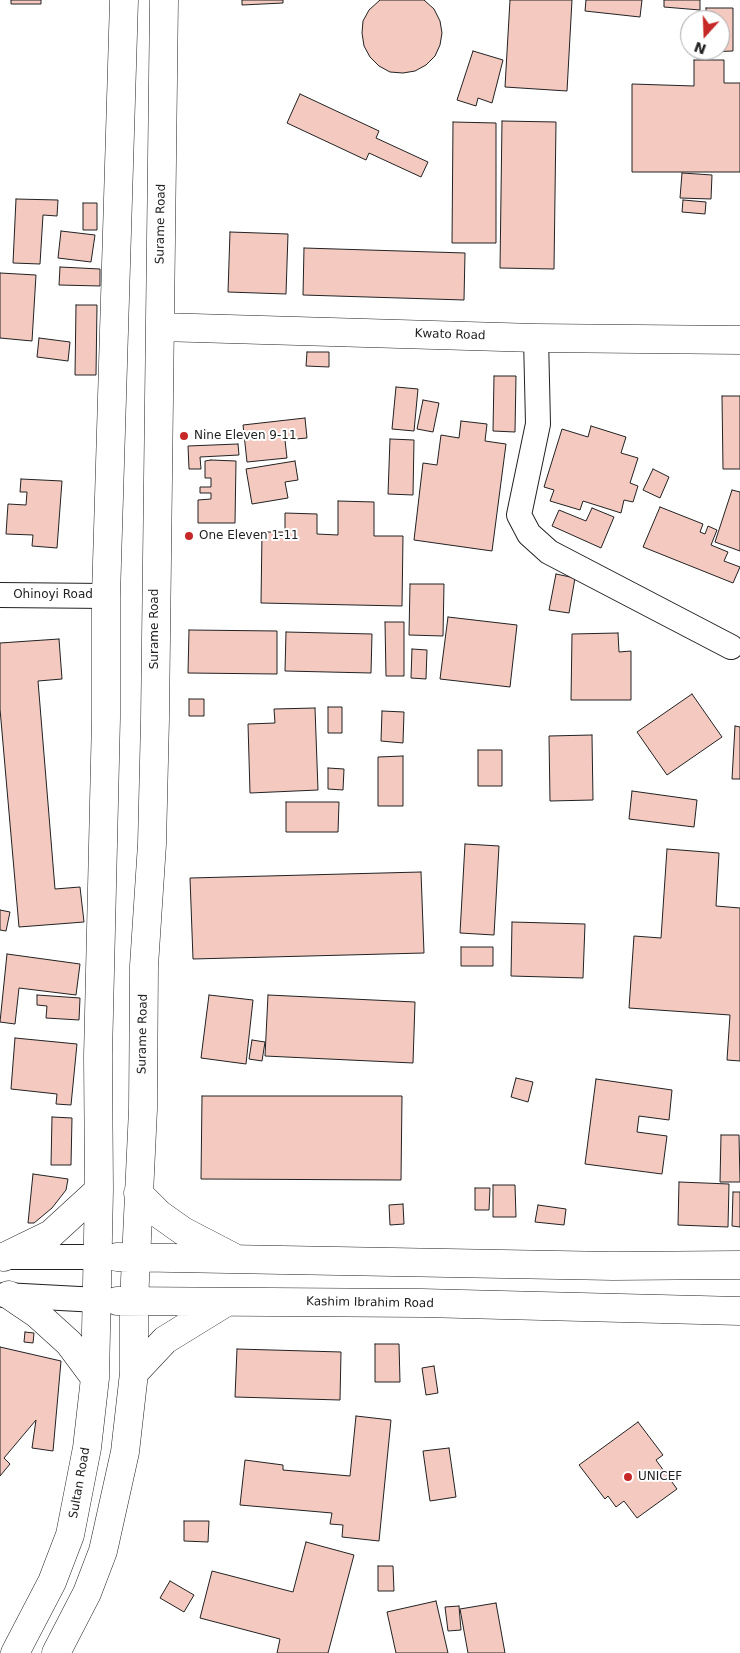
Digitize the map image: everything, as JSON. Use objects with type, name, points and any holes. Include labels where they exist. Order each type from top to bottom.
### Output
[{"type":"street","points":[[98,1257],[98,1056],[106,718],[106,596],[124,0]]},
{"type":"street","name":"Surame Road","points":[[134,1302],[143,1109],[144,966],[153,796],[164,0]]},
{"type":"street","name":"Kwato Road","points":[[160,327],[536,338],[740,340]]},
{"type":"street","points":[[536,338],[538,424],[519,515],[529,534],[549,552],[731,647]]},
{"type":"street","name":"Ohinoyi Road","points":[[0,595],[106,596]]},
{"type":"street","points":[[2,1257],[52,1234],[99,1190]]},
{"type":"street","points":[[138,1193],[160,1214],[183,1231],[239,1260]]},
{"type":"street","points":[[2,1257],[420,1261],[613,1266],[740,1265]]},
{"type":"street","name":"Sultan Road","points":[[15,1653],[52,1582],[70,1535],[87,1448],[95,1378],[98,1257]]},
{"type":"street","points":[[5,1295],[37,1314],[69,1343],[95,1378]]},
{"type":"street","name":"Kashim Ibrahim Road","points":[[5,1295],[134,1302],[422,1303],[740,1312]]},
{"type":"street","points":[[56,1653],[87,1593],[103,1551],[126,1452],[134,1374],[134,1302]]},
{"type":"street","points":[[134,1374],[165,1340],[227,1302]]},
{"type":"building","points":[[11,0],[41,0],[41,4],[11,4]]},
{"type":"building","points":[[242,0],[283,0],[283,3],[242,5]]},
{"type":"building","points":[[380,0],[424,0],[434,9],[440,21],[442,33],[440,45],[435,56],[426,65],[415,71],[403,73],[390,72],[379,66],[370,57],[364,46],[363,21],[369,10]]},
{"type":"building","points":[[510,0],[572,0],[567,91],[505,87]]},
{"type":"building","points":[[586,0],[642,0],[640,17],[585,11]]},
{"type":"building","points":[[664,0],[700,0],[700,10],[664,7]]},
{"type":"building","points":[[706,8],[733,8],[733,51],[730,51],[730,10],[706,10]]},
{"type":"building","points":[[473,51],[503,60],[492,103],[478,98],[476,106],[457,100]]},
{"type":"building","points":[[694,60],[724,60],[724,83],[740,83],[740,172],[632,172],[632,84],[694,86]]},
{"type":"building","points":[[300,94],[379,131],[376,138],[428,162],[421,177],[369,153],[366,160],[287,123]]},
{"type":"building","points":[[502,121],[556,122],[554,269],[500,268]]},
{"type":"building","points":[[453,122],[496,123],[496,243],[452,243]]},
{"type":"building","points":[[682,173],[712,175],[711,199],[680,198]]},
{"type":"building","points":[[16,199],[58,200],[57,216],[43,215],[40,264],[13,263]]},
{"type":"building","points":[[683,200],[706,202],[705,214],[682,212]]},
{"type":"building","points":[[83,203],[97,203],[97,230],[83,230]]},
{"type":"building","points":[[61,231],[95,235],[91,262],[58,258]]},
{"type":"building","points":[[230,232],[288,234],[286,294],[228,292]]},
{"type":"building","points":[[304,248],[465,253],[464,300],[303,295]]},
{"type":"building","points":[[60,267],[100,269],[100,286],[59,285]]},
{"type":"building","points":[[0,273],[36,275],[32,341],[0,338]]},
{"type":"building","points":[[76,305],[97,305],[96,375],[75,375]]},
{"type":"building","points":[[39,338],[70,342],[68,361],[37,357]]},
{"type":"building","points":[[307,352],[329,352],[329,367],[306,366]]},
{"type":"building","points":[[494,376],[516,376],[515,432],[493,431]]},
{"type":"building","points":[[396,387],[418,389],[414,431],[392,429]]},
{"type":"building","points":[[722,396],[740,396],[740,469],[723,469]]},
{"type":"building","points":[[423,400],[439,403],[433,432],[417,429]]},
{"type":"building","points":[[305,418],[307,438],[285,440],[287,458],[247,462],[243,425]]},
{"type":"building","points":[[461,421],[487,424],[485,441],[506,444],[492,551],[414,540],[423,463],[437,465],[441,435],[459,438]]},
{"type":"building","points":[[591,426],[626,437],[621,453],[638,458],[630,483],[638,486],[633,502],[624,500],[621,513],[583,501],[580,510],[550,501],[554,490],[544,487],[562,429],[588,437]]},
{"type":"building","points":[[390,439],[414,440],[413,495],[388,494]]},
{"type":"building","points":[[238,444],[239,455],[200,457],[201,469],[189,469],[188,446]]},
{"type":"building","points":[[205,461],[236,461],[235,523],[198,523],[198,500],[211,499],[211,493],[200,493],[200,487],[211,487],[211,478],[205,478]]},
{"type":"building","points":[[295,461],[298,480],[285,482],[288,498],[252,504],[246,469]]},
{"type":"building","points":[[653,469],[669,477],[660,498],[643,490]]},
{"type":"building","points":[[21,479],[62,481],[57,548],[32,546],[33,535],[6,534],[8,504],[26,505],[27,492],[20,492]]},
{"type":"building","points":[[732,490],[740,492],[740,551],[715,542]]},
{"type":"building","points":[[338,501],[374,502],[374,536],[403,536],[402,606],[261,603],[262,532],[285,532],[285,513],[317,514],[317,534],[338,535]]},
{"type":"building","points":[[660,507],[703,524],[700,532],[705,534],[708,526],[717,530],[711,545],[728,552],[724,561],[740,567],[733,583],[643,547]]},
{"type":"building","points":[[592,508],[614,517],[601,548],[552,526],[559,510],[586,521]]},
{"type":"building","points":[[556,574],[575,578],[569,613],[549,610]]},
{"type":"building","points":[[410,584],[444,584],[443,636],[409,635]]},
{"type":"building","points":[[448,617],[517,625],[510,687],[440,679]]},
{"type":"building","points":[[385,622],[404,622],[404,676],[386,676]]},
{"type":"building","points":[[189,630],[277,631],[277,674],[188,673]]},
{"type":"building","points":[[286,632],[372,634],[371,673],[285,671]]},
{"type":"building","points":[[618,633],[619,652],[631,651],[631,700],[571,700],[572,634]]},
{"type":"building","points":[[59,639],[62,679],[38,681],[55,889],[80,887],[84,922],[19,927],[0,709],[0,643]]},
{"type":"building","points":[[412,649],[427,650],[426,679],[411,678]]},
{"type":"building","points":[[692,694],[722,737],[667,775],[637,732]]},
{"type":"building","points":[[189,699],[204,699],[204,716],[189,716]]},
{"type":"building","points":[[328,707],[342,707],[342,733],[328,733]]},
{"type":"building","points":[[315,708],[318,790],[250,793],[248,724],[275,723],[274,709]]},
{"type":"building","points":[[382,711],[404,712],[403,743],[381,741]]},
{"type":"building","points":[[735,726],[740,727],[740,779],[732,779]]},
{"type":"building","points":[[592,735],[593,800],[550,801],[549,736]]},
{"type":"building","points":[[478,750],[502,750],[502,786],[478,786]]},
{"type":"building","points":[[403,756],[403,806],[378,806],[378,757]]},
{"type":"building","points":[[328,768],[344,769],[343,790],[328,789]]},
{"type":"building","points":[[632,791],[697,800],[694,827],[629,819]]},
{"type":"building","points":[[286,802],[339,802],[338,832],[286,832]]},
{"type":"building","points":[[465,844],[499,846],[494,935],[460,933]]},
{"type":"building","points":[[667,849],[719,853],[716,906],[740,908],[740,1061],[727,1060],[730,1015],[629,1008],[634,936],[661,938]]},
{"type":"building","points":[[421,872],[424,953],[193,959],[190,878]]},
{"type":"building","points":[[0,910],[10,912],[6,931],[0,930]]},
{"type":"building","points":[[512,922],[585,924],[583,978],[511,976]]},
{"type":"building","points":[[461,947],[493,947],[493,966],[461,966]]},
{"type":"building","points":[[7,954],[80,964],[76,995],[19,988],[15,1024],[0,1022]]},
{"type":"building","points":[[37,995],[80,998],[79,1020],[46,1018],[47,1006],[37,1005]]},
{"type":"building","points":[[209,995],[253,1000],[246,1064],[201,1058]]},
{"type":"building","points":[[268,995],[415,1002],[413,1063],[265,1056]]},
{"type":"building","points":[[15,1038],[77,1044],[71,1105],[56,1104],[57,1094],[11,1089]]},
{"type":"building","points":[[252,1040],[265,1042],[262,1061],[249,1059]]},
{"type":"building","points":[[516,1078],[533,1082],[528,1102],[511,1097]]},
{"type":"building","points":[[596,1079],[672,1090],[669,1120],[639,1116],[637,1132],[667,1136],[662,1174],[585,1164]]},
{"type":"building","points":[[202,1096],[402,1096],[401,1180],[201,1179]]},
{"type":"building","points":[[52,1117],[72,1118],[71,1165],[51,1165]]},
{"type":"building","points":[[721,1135],[739,1135],[740,1182],[720,1182]]},
{"type":"building","points":[[33,1174],[68,1179],[66,1190],[52,1208],[34,1223],[28,1223]]},
{"type":"building","points":[[679,1182],[729,1184],[728,1227],[678,1225]]},
{"type":"building","points":[[493,1185],[515,1185],[516,1217],[493,1217]]},
{"type":"building","points":[[475,1188],[490,1188],[489,1210],[475,1210]]},
{"type":"building","points":[[733,1192],[740,1192],[740,1227],[732,1226]]},
{"type":"building","points":[[403,1204],[404,1224],[390,1225],[389,1205]]},
{"type":"building","points":[[538,1205],[566,1209],[564,1225],[535,1222]]},
{"type":"building","points":[[25,1332],[34,1333],[33,1343],[24,1342]]},
{"type":"building","points":[[375,1344],[399,1344],[400,1382],[375,1382]]},
{"type":"building","points":[[0,1347],[61,1361],[53,1451],[32,1448],[36,1420],[4,1458],[10,1464],[0,1476]]},
{"type":"building","points":[[237,1349],[341,1352],[340,1400],[235,1397]]},
{"type":"building","points":[[434,1366],[438,1393],[426,1395],[422,1368]]},
{"type":"building","points":[[356,1416],[391,1420],[379,1541],[342,1537],[343,1525],[330,1524],[332,1513],[240,1505],[245,1460],[283,1465],[283,1470],[350,1476]]},
{"type":"building","name":"UNICEF","points":[[638,1422],[663,1455],[656,1460],[677,1489],[637,1518],[624,1501],[616,1507],[608,1496],[605,1499],[579,1465]]},
{"type":"building","points":[[449,1448],[456,1497],[430,1501],[423,1451]]},
{"type":"building","points":[[184,1521],[209,1521],[208,1542],[184,1541]]},
{"type":"building","points":[[306,1542],[354,1555],[328,1653],[277,1653],[280,1639],[200,1618],[212,1571],[293,1592]]},
{"type":"building","points":[[378,1566],[393,1566],[394,1591],[378,1591]]},
{"type":"building","points":[[170,1581],[194,1595],[184,1612],[160,1598]]},
{"type":"building","points":[[436,1601],[448,1653],[396,1653],[387,1612]]},
{"type":"building","points":[[496,1603],[505,1653],[468,1653],[460,1609]]},
{"type":"building","points":[[459,1606],[461,1630],[448,1631],[445,1607]]},
{"type":"place","name":"Nine Eleven 9-11","points":[[184,436]]},
{"type":"place","name":"One Eleven 1-11","points":[[189,536]]},
{"type":"place","name":"UNICEF","points":[[628,1477]]}]
